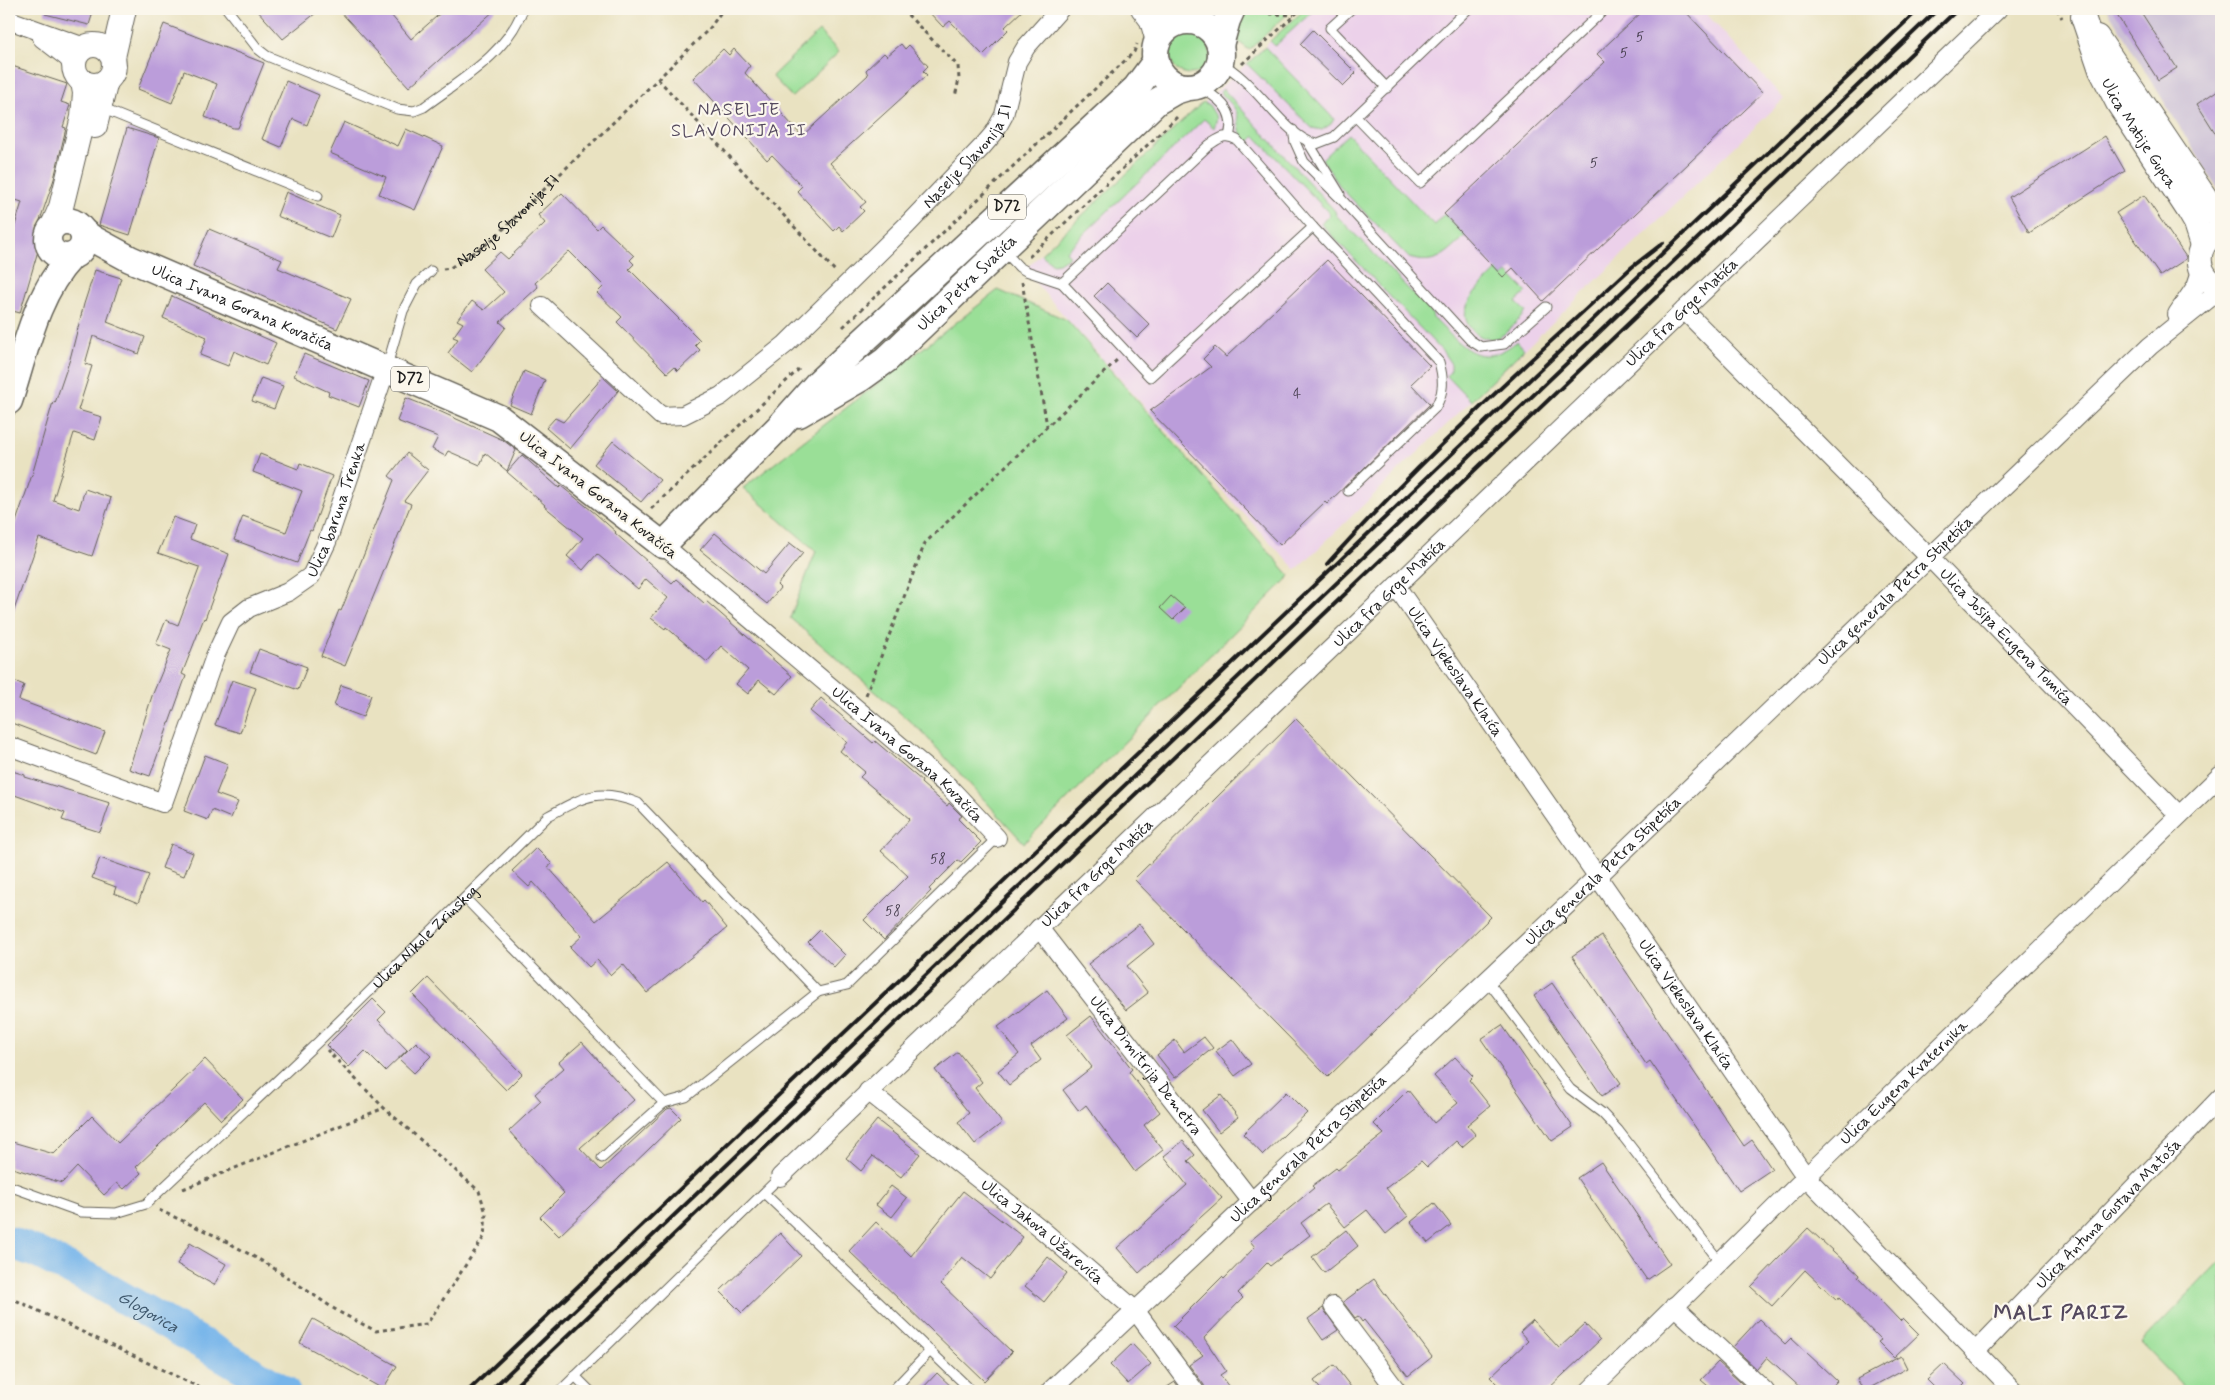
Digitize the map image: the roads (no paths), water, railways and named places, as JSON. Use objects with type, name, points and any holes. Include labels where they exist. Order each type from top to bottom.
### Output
[{"type":"main road","points":[[68,240],[62,207],[83,117],[85,93],[82,60],[101,35],[113,9]]},
{"type":"main road","points":[[9,401],[40,305],[68,240],[106,81],[114,70],[112,57],[124,9]]},
{"type":"main road","name":"D72","points":[[1150,49],[1166,29],[1207,17],[1221,9]]},
{"type":"main road","name":"D72","points":[[1192,86],[1207,81],[1225,60],[1227,20],[1240,11]]},
{"type":"main road","name":"Ulica Matije Gupca","points":[[2081,13],[2132,86],[2221,221]]},
{"type":"main road","name":"Ulica Matije Gupca","points":[[2081,13],[2101,70],[2118,103],[2196,223],[2212,238]]},
{"type":"main road","points":[[1188,21],[1210,29],[1225,60]]},
{"type":"main road","points":[[82,60],[103,46],[112,57]]},
{"type":"main road","points":[[1150,49],[1160,71],[1168,80],[1178,85],[1192,86]]},
{"type":"main road","name":"Ulica Petra Svačića","points":[[663,544],[779,427],[819,382],[1136,88],[1150,49]]},
{"type":"main road","points":[[82,60],[94,85],[106,81]]},
{"type":"main road","name":"Ulica Petra Svačića","points":[[779,427],[861,378],[886,360],[1011,258],[1156,102],[1175,91],[1192,86]]},
{"type":"main road","points":[[2212,238],[2199,262],[2201,271],[2207,279],[2221,288]]},
{"type":"main road","name":"Ulica Ivana Gorana Kovačića","points":[[68,240],[130,259],[499,418],[663,544]]},
{"type":"street","name":"Naselje Slavonija II","points":[[542,306],[661,416],[683,415],[721,396],[786,344],[907,225],[994,133],[1004,114],[1017,62],[1026,47],[1060,9]]},
{"type":"street","points":[[1140,9],[1149,21],[1150,49]]},
{"type":"street","points":[[1152,9],[1162,14],[1188,21]]},
{"type":"street","name":"Ulica fra Grge Matića","points":[[780,1177],[868,1090],[1998,9]]},
{"type":"street","points":[[16,23],[82,60]]},
{"type":"street","name":"Ulica generala Petra Stipetića","points":[[2150,346],[2188,300],[2196,286],[2201,271]]},
{"type":"street","name":"Ulica generala Petra Stipetića","points":[[1052,1391],[1135,1310],[1598,876],[2150,346],[2221,288]]},
{"type":"street","name":"Ulica Josipa Eugena Tomića","points":[[1684,310],[1929,557],[2178,815]]},
{"type":"street","name":"Ulica baruna Trenka","points":[[9,746],[163,803],[214,656],[231,622],[249,608],[288,592],[311,576],[327,542],[386,369]]},
{"type":"street","name":"Ulica Ivana Gorana Kovačića","points":[[663,544],[949,787],[997,838]]},
{"type":"street","name":"Ulica Vjekoslava Klaića","points":[[1396,586],[1806,1177],[2014,1391]]},
{"type":"street","name":"Ulica Eugena Kvaternika","points":[[1588,1391],[2221,775]]},
{"type":"street","name":"Ulica Dimitrija Demetra","points":[[1039,928],[1252,1202]]},
{"type":"street","name":"Ulica Jakova Užarevića","points":[[868,1090],[1040,1228],[1135,1310],[1195,1391]]},
{"type":"street","name":"Ulica Antuna Gustava Matoša","points":[[1976,1352],[2221,1096]]},
{"type":"street","points":[[1333,1306],[1397,1391]]},
{"type":"street","points":[[1674,1306],[1765,1391]]},
{"type":"lane","points":[[227,9],[258,49],[267,56],[397,109],[414,111],[424,107],[488,58],[518,23],[523,9]]},
{"type":"lane","points":[[1350,9],[1330,28],[1386,88]]},
{"type":"lane","points":[[1308,142],[1316,144],[1334,137],[1468,9]]},
{"type":"lane","points":[[1356,117],[1420,183],[1605,9]]},
{"type":"lane","points":[[1225,60],[1293,130],[1308,142],[1343,200]]},
{"type":"lane","points":[[1192,86],[1217,98],[1229,113],[1232,122],[1229,136]]},
{"type":"lane","points":[[99,107],[318,196]]},
{"type":"lane","points":[[1293,130],[1295,142],[1304,162],[1343,200],[1460,332],[1481,347],[1504,344],[1546,307]]},
{"type":"lane","points":[[1062,283],[1209,145],[1222,137],[1229,136],[1242,145],[1313,227],[1439,362],[1443,377],[1441,397],[1435,408],[1348,491]]},
{"type":"lane","points":[[1011,258],[1062,283],[1150,377],[1313,227]]},
{"type":"lane","name":"Naselje Slavonija II","points":[[386,369],[403,311],[417,284],[431,271]]},
{"type":"lane","name":"Ulica Nikole Zrinskog","points":[[9,1186],[81,1212],[116,1213],[146,1204],[318,1042],[548,816],[587,796],[617,795],[638,803],[818,992]]},
{"type":"lane","points":[[602,1158],[664,1103],[686,1097],[818,992],[847,985],[997,838]]},
{"type":"lane","points":[[465,898],[664,1103]]},
{"type":"lane","points":[[1487,980],[1570,1089],[1602,1113],[1618,1130],[1720,1262]]},
{"type":"lane","points":[[560,1391],[780,1177]]},
{"type":"lane","points":[[764,1193],[972,1391]]},
{"type":"lane","points":[[892,1391],[930,1351]]},
{"type":"lane","points":[[575,1376],[590,1391]]},
{"type":"waterway","name":"Glogovica","points":[[9,1242],[36,1252],[94,1281],[284,1391]]},
{"type":"railway","points":[[468,1391],[1919,9]]},
{"type":"railway","points":[[490,1391],[1938,9]]},
{"type":"railway","points":[[510,1391],[1958,9]]},
{"type":"railway","points":[[1327,564],[1400,486],[1476,412],[1632,267],[1663,243]]},
{"type":"district","name":"NASELJE SLAVONIJA II","points":[[739,120]]},
{"type":"district","name":"MALI PARIZ","points":[[2061,1313]]}]
